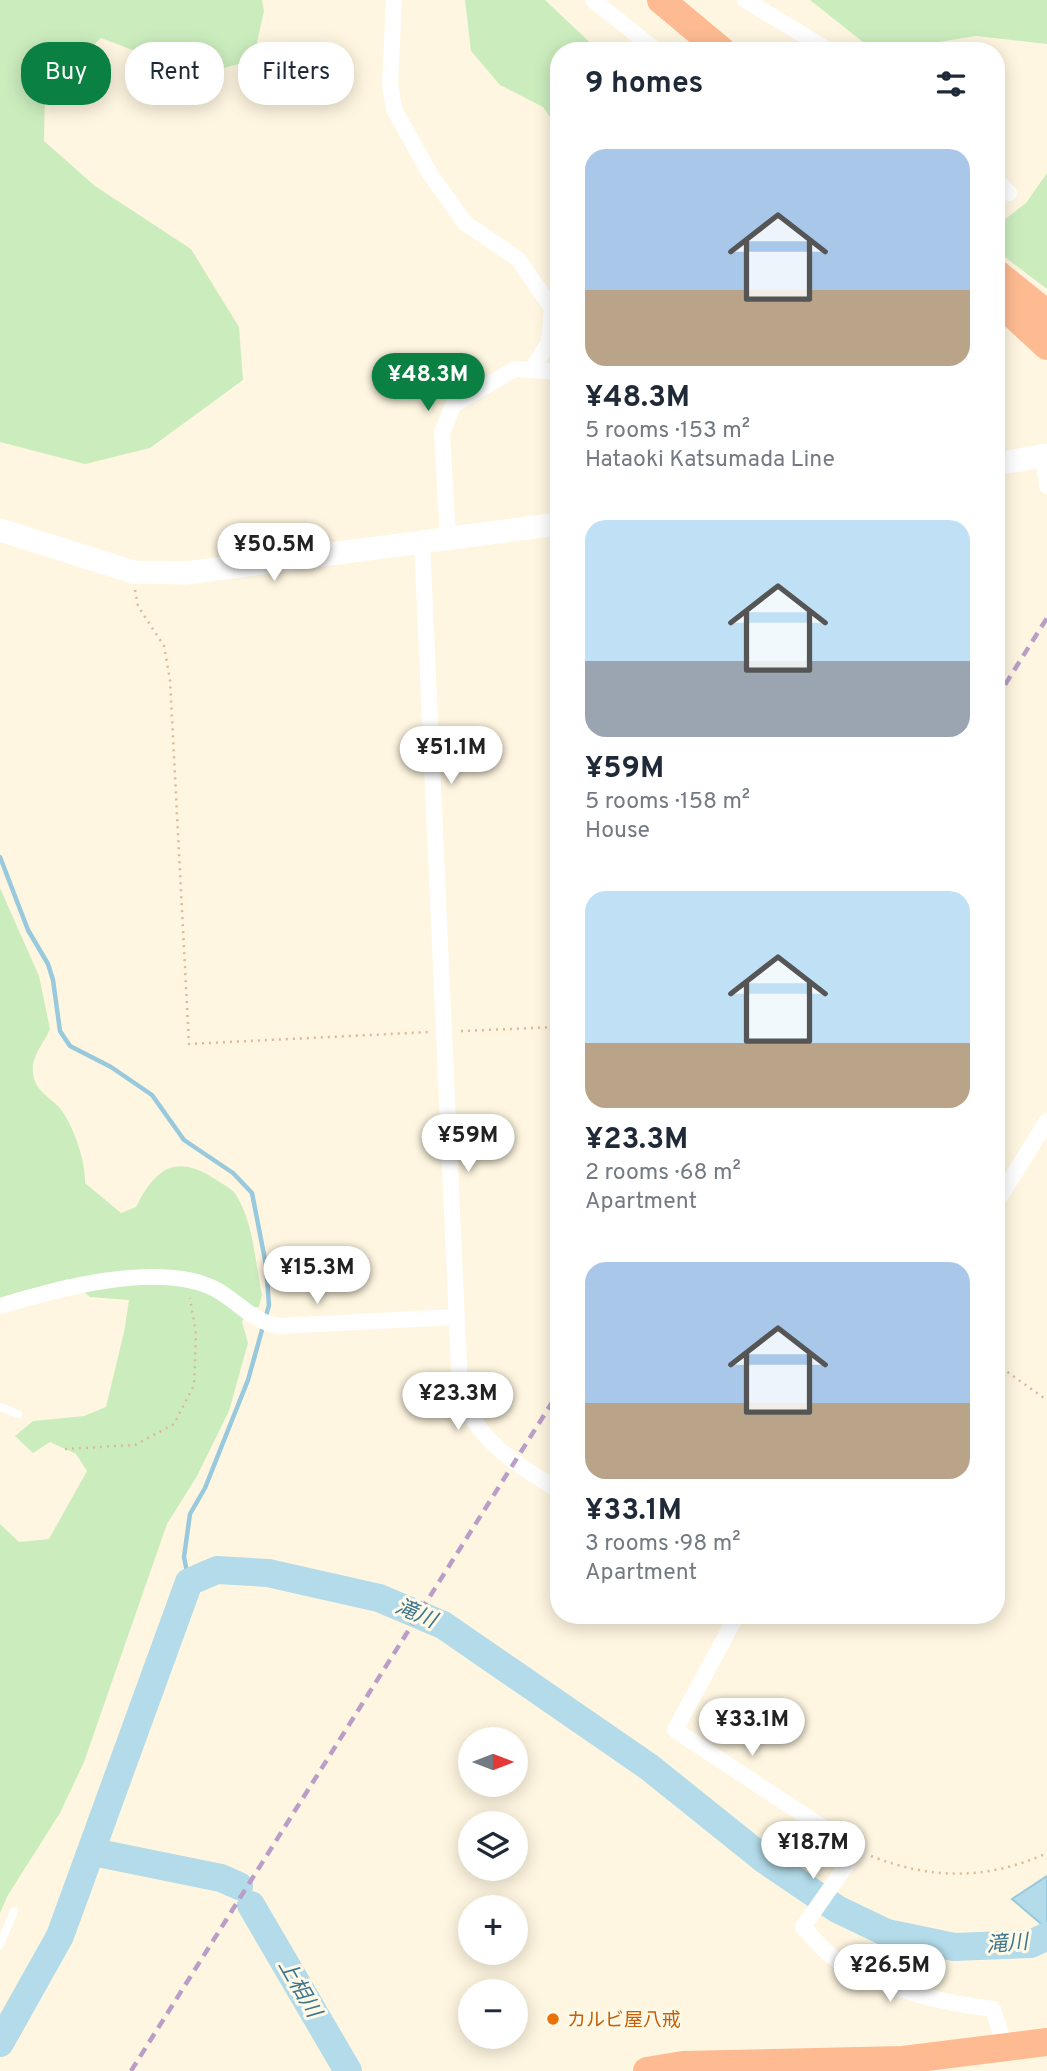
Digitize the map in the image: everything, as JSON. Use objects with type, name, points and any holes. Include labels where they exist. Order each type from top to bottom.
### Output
[{"type":"highway","points":[[661,0],[711,42]]},
{"type":"highway","points":[[1005,280],[1047,314]]},
{"type":"highway","points":[[1005,307],[1047,346]]},
{"type":"highway","points":[[647,2071],[683,2065],[916,2066],[1047,2042]]},
{"type":"main road","points":[[1005,463],[1045,456]]},
{"type":"main road","points":[[0,530],[133,572],[186,573],[550,525]]},
{"type":"street","points":[[394,0],[390,84],[394,109],[430,174],[465,223],[518,259],[550,305]]},
{"type":"street","points":[[593,0],[646,42]]},
{"type":"street","points":[[745,0],[815,42]]},
{"type":"street","points":[[1005,190],[1009,194]]},
{"type":"street","points":[[533,368],[549,342],[550,331]]},
{"type":"street","points":[[448,539],[442,447],[447,414],[453,405],[505,372],[533,368],[550,371]]},
{"type":"street","points":[[1045,456],[1047,486]]},
{"type":"street","points":[[422,542],[460,1390],[467,1412],[479,1432],[550,1485]]},
{"type":"street","points":[[1005,1189],[1047,1121]]},
{"type":"street","points":[[0,1306],[100,1280],[187,1281],[211,1287],[260,1322],[270,1325],[456,1317]]},
{"type":"street","points":[[732,1624],[675,1730],[855,1853],[803,1927],[830,1955],[878,1980],[946,2003],[993,2009],[1005,2048]]},
{"type":"lane","points":[[0,1407],[18,1414]]},
{"type":"lane","points":[[0,1945],[14,1912]]},
{"type":"path","points":[[133,572],[138,606],[164,646],[170,680],[189,1044],[550,1027]]},
{"type":"path","points":[[65,1449],[135,1445],[174,1424],[194,1385],[196,1334],[187,1281]]},
{"type":"path","points":[[1005,1370],[1047,1400]]},
{"type":"path","points":[[855,1853],[928,1874],[973,1873],[1014,1868],[1047,1853]]},
{"type":"green space","points":[[0,0],[262,0],[264,11],[257,42],[238,42],[238,64],[224,68],[224,42],[125,42],[125,47],[101,38],[97,42],[21,42],[21,105],[45,105],[44,141],[95,186],[191,249],[239,327],[243,380],[150,448],[85,464],[0,442]]},
{"type":"green space","points":[[465,0],[545,0],[589,42],[550,42],[550,117],[543,107],[500,85],[471,51]]},
{"type":"green space","points":[[810,0],[1047,0],[1047,44],[976,36],[938,42],[863,42]]},
{"type":"green space","points":[[1047,173],[1047,289],[1005,257],[1005,219],[1026,203]]},
{"type":"green space","points":[[0,888],[39,976],[50,1029],[34,1061],[34,1079],[59,1107],[74,1133],[81,1154],[85,1183],[121,1213],[136,1207],[159,1175],[177,1166],[201,1171],[227,1186],[236,1195],[247,1218],[262,1295],[259,1307],[248,1308],[242,1322],[248,1343],[229,1411],[197,1476],[167,1524],[84,1762],[60,1813],[8,1895],[0,1913],[0,1524],[19,1542],[49,1539],[87,1471],[76,1454],[50,1442],[33,1453],[15,1436],[33,1421],[84,1416],[106,1407],[129,1300],[90,1297],[68,1279],[0,1298]]},
{"type":"water","points":[[1047,1876],[1047,1929],[1012,1899]]},
{"type":"waterway","points":[[0,857],[28,930],[48,964],[53,980],[60,1031],[70,1046],[111,1067],[152,1095],[184,1140],[233,1173],[252,1193],[266,1265],[269,1305],[248,1380],[205,1488],[190,1514],[184,1557],[189,1582]]},
{"type":"waterway","name":"滝川","points":[[0,2043],[60,1936],[189,1582],[217,1570],[268,1573],[379,1598],[443,1625],[649,1767],[765,1860],[837,1909],[887,1933],[954,1947],[1031,1944],[1047,1936]]},
{"type":"waterway","name":"上相川","points":[[93,1852],[221,1878],[239,1886]]},
{"type":"waterway","name":"上相川","points":[[251,1905],[348,2071]]},
{"type":"railway","points":[[1005,685],[1047,618]]},
{"type":"railway","points":[[131,2071],[550,1406]]},
{"type":"place","name":"カルビ屋八戒","points":[[553,2019]]}]
